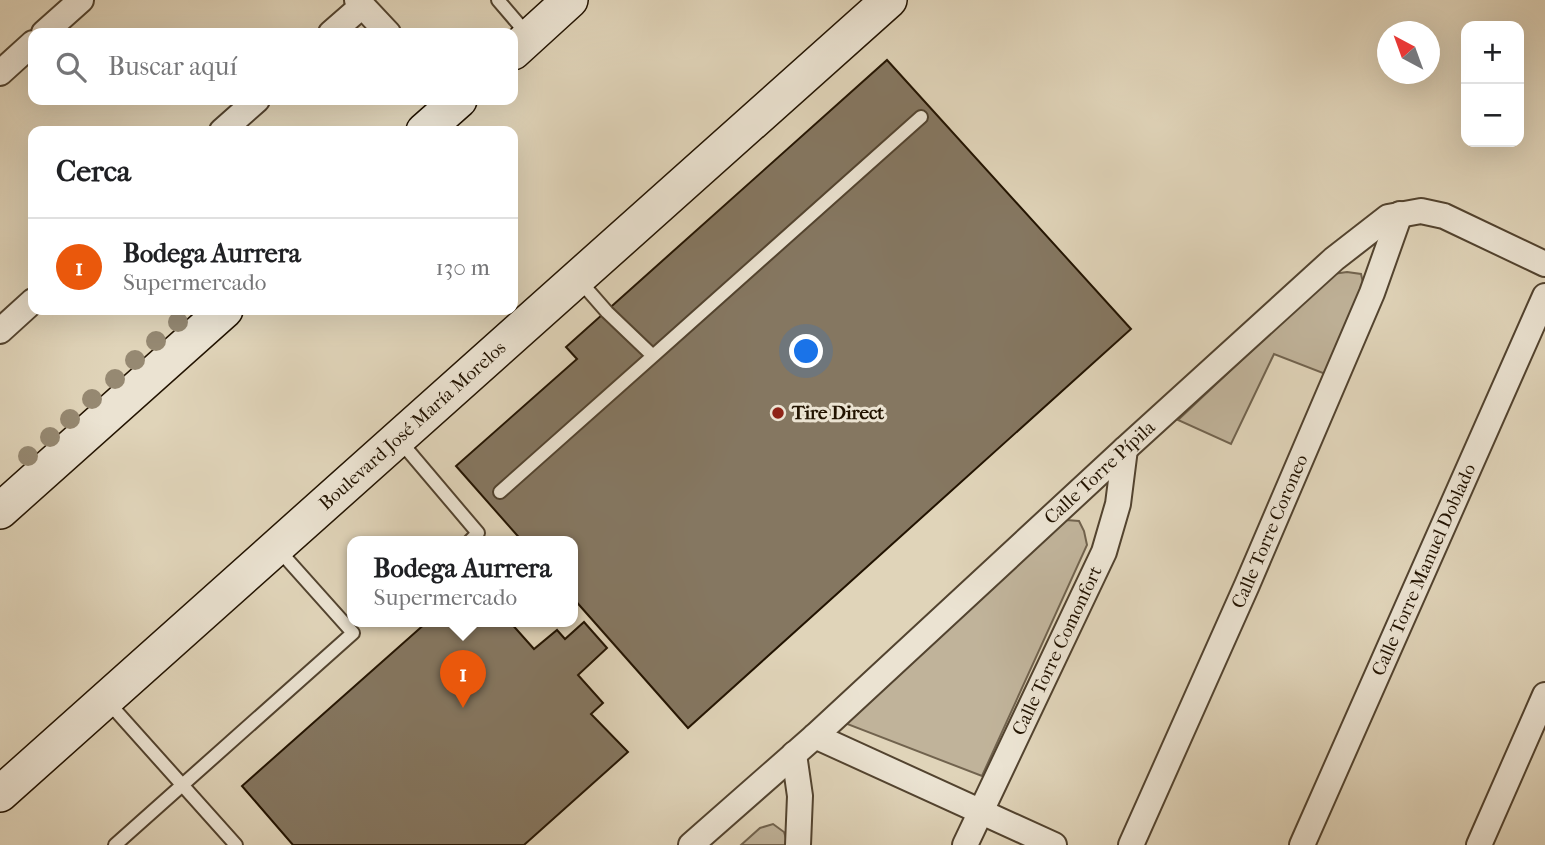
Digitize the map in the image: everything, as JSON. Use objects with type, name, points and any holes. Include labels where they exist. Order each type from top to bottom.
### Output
[{"type":"main road","points":[[521,45],[570,0]]},
{"type":"main road","points":[[830,52],[869,0]]},
{"type":"main road","name":"Boulevard José María Morelos","points":[[0,794],[889,0]]},
{"type":"main road","points":[[430,126],[454,105]]},
{"type":"main road","points":[[0,511],[219,315]]},
{"type":"street","points":[[50,28],[81,0]]},
{"type":"street","points":[[336,28],[359,3],[383,28]]},
{"type":"street","points":[[0,73],[28,48]]},
{"type":"street","points":[[228,126],[251,105]]},
{"type":"street","name":"Calle Torre Pípila","points":[[691,845],[815,736],[1334,259],[1388,217],[1421,211],[1444,216],[1545,264]]},
{"type":"street","name":"Calle Torre Coroneo","points":[[1131,845],[1247,585],[1367,305],[1400,214]]},
{"type":"street","name":"Calle Torre Manuel Doblado","points":[[1302,845],[1545,296]]},
{"type":"street","points":[[0,331],[28,306]]},
{"type":"street","name":"Calle Torre Comonfort","points":[[965,845],[1104,552],[1118,504],[1125,449]]},
{"type":"street","points":[[1479,845],[1545,695]]},
{"type":"street","points":[[815,736],[1054,845]]},
{"type":"street","points":[[794,754],[800,796],[798,845]]},
{"type":"lane","points":[[498,0],[512,28]]},
{"type":"lane","points":[[500,492],[921,117]]},
{"type":"lane","points":[[577,277],[607,312],[653,356]]},
{"type":"lane","points":[[398,438],[478,533],[475,536]]},
{"type":"lane","points":[[276,547],[347,626]]},
{"type":"lane","points":[[115,845],[353,633],[348,627]]},
{"type":"lane","points":[[106,700],[236,845]]},
{"type":"shaded area","points":[[1333,274],[1361,274],[1364,287],[1328,375],[1274,354],[1231,444],[1178,420]]},
{"type":"shaded area","points":[[1066,520],[1079,521],[1087,545],[982,776],[842,722]]},
{"type":"shaded area","points":[[773,824],[784,832],[788,845],[741,845],[760,828]]},
{"type":"building","name":"Tire Direct","points":[[887,60],[1131,329],[688,728],[578,604],[578,536],[518,536],[456,466],[577,359],[566,347]]},
{"type":"building","points":[[584,622],[607,648],[578,675],[603,703],[591,714],[628,752],[524,845],[293,845],[242,786],[421,627],[514,627],[534,649],[557,630],[565,639]]},
{"type":"place","name":"Tire Direct","points":[[778,413]]},
{"type":"place","name":"Bodega Aurrera","points":[[463,708]]}]
